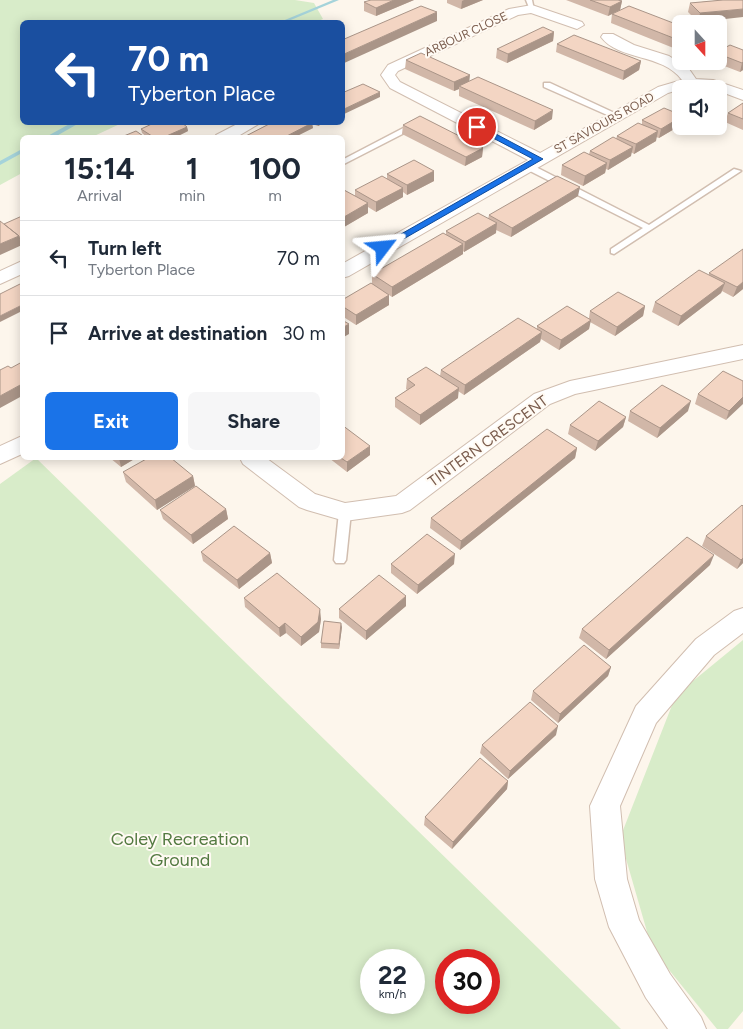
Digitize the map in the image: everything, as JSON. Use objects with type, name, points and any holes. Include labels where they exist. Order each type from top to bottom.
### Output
[{"type":"street","name":"ARBOUR CLOSE","points":[[533,163],[395,85],[388,75],[393,68],[530,5],[576,25]]},
{"type":"street","points":[[608,37],[616,43],[632,47],[676,65],[686,73],[690,80]]},
{"type":"street","name":"ST SAVIOURS ROAD","points":[[345,266],[663,90],[672,87]]},
{"type":"street","name":"ST SAVIOURS ROAD","points":[[727,89],[743,95]]},
{"type":"street","points":[[228,135],[248,125]]},
{"type":"street","points":[[0,278],[20,268]]},
{"type":"street","name":"TINTERN CRESCENT","points":[[254,460],[307,501],[345,512],[402,504],[542,399],[570,388],[743,352]]},
{"type":"street","points":[[0,456],[20,445]]},
{"type":"street","points":[[689,1029],[658,986],[625,928],[611,879],[605,806],[646,715],[705,647],[743,619]]},
{"type":"lane","points":[[547,85],[617,116]]},
{"type":"lane","points":[[345,161],[418,124]]},
{"type":"lane","points":[[533,163],[649,228]]},
{"type":"lane","points":[[614,251],[737,171]]},
{"type":"lane","points":[[340,560],[345,512]]},
{"type":"green space","points":[[0,0],[295,0],[314,3],[323,19],[20,20],[20,125],[118,125],[96,135],[20,135],[20,174],[0,185]]},
{"type":"green space","name":"Coley Recreation Ground","points":[[33,460],[38,460],[621,1029],[0,1029],[0,484]]},
{"type":"green space","points":[[743,640],[743,1011],[728,1029],[717,1029],[652,949],[620,838],[676,695]]},
{"type":"building","points":[[371,0],[394,0],[376,8],[364,2]]},
{"type":"building","points":[[590,0],[618,0],[622,1],[610,7]]},
{"type":"building","points":[[743,0],[743,9],[700,13],[690,3]]},
{"type":"building","points":[[421,6],[437,12],[345,54],[345,39]]},
{"type":"building","points":[[629,6],[672,23],[672,37],[612,14]]},
{"type":"building","points":[[543,27],[554,32],[508,54],[497,49]]},
{"type":"building","points":[[574,35],[641,61],[624,71],[557,44]]},
{"type":"building","points":[[730,45],[743,50],[742,63],[728,58],[728,46]]},
{"type":"building","points":[[421,53],[470,75],[454,82],[406,60]]},
{"type":"building","points":[[478,77],[553,110],[535,121],[459,86]]},
{"type":"building","points":[[363,84],[380,92],[345,109],[345,92]]},
{"type":"building","points":[[743,103],[743,119],[728,113]]},
{"type":"building","points":[[664,108],[672,111],[672,122],[661,129],[642,120]]},
{"type":"building","points":[[420,116],[483,148],[466,157],[403,125]]},
{"type":"building","points":[[638,123],[658,131],[636,144],[617,136]]},
{"type":"building","points":[[150,125],[185,125],[187,127],[169,135],[150,135],[141,129]]},
{"type":"building","points":[[267,125],[308,125],[289,135],[248,135]]},
{"type":"building","points":[[136,131],[142,135],[126,135]]},
{"type":"building","points":[[613,137],[633,147],[610,160],[590,151]]},
{"type":"building","points":[[584,152],[607,163],[585,176],[562,165]]},
{"type":"building","points":[[414,160],[434,171],[407,185],[387,174]]},
{"type":"building","points":[[382,176],[403,188],[376,202],[355,190]]},
{"type":"building","points":[[557,176],[580,187],[512,228],[489,215]]},
{"type":"building","points":[[345,191],[368,203],[345,216]]},
{"type":"building","points":[[478,213],[497,223],[465,242],[446,231]]},
{"type":"building","points":[[20,217],[20,241],[19,236],[4,224]]},
{"type":"building","points":[[0,221],[19,236],[0,244]]},
{"type":"building","points":[[443,233],[463,244],[392,287],[372,274]]},
{"type":"building","points":[[743,249],[743,282],[737,287],[709,273]]},
{"type":"building","points":[[699,270],[725,283],[681,316],[655,302]]},
{"type":"building","points":[[371,283],[389,295],[356,315],[345,308],[345,298]]},
{"type":"building","points":[[20,284],[20,306],[0,316],[0,294]]},
{"type":"building","points":[[618,292],[645,306],[617,327],[590,311]]},
{"type":"building","points":[[567,306],[591,320],[561,340],[537,326]]},
{"type":"building","points":[[518,318],[542,332],[465,385],[441,370]]},
{"type":"building","points":[[20,363],[20,385],[0,396],[0,370],[8,366],[11,368]]},
{"type":"building","points":[[426,367],[459,388],[420,415],[395,398],[415,385],[407,379]]},
{"type":"building","points":[[723,371],[743,381],[743,397],[729,411],[698,394]]},
{"type":"building","points":[[662,385],[691,401],[660,428],[630,411]]},
{"type":"building","points":[[599,401],[626,417],[598,441],[570,425]]},
{"type":"building","points":[[345,427],[370,446],[347,462],[344,460]]},
{"type":"building","points":[[547,429],[577,448],[461,541],[431,518]]},
{"type":"building","points":[[144,460],[173,460],[193,476],[155,500],[123,472]]},
{"type":"building","points":[[196,486],[226,509],[191,535],[160,510]]},
{"type":"building","points":[[742,505],[743,558],[741,560],[706,536]]},
{"type":"building","points":[[234,526],[270,553],[237,580],[201,552]]},
{"type":"building","points":[[427,534],[455,554],[418,585],[391,564]]},
{"type":"building","points":[[687,537],[714,555],[609,650],[582,629]]},
{"type":"building","points":[[277,573],[320,609],[318,622],[301,637],[285,623],[279,628],[244,598]]},
{"type":"building","points":[[379,575],[406,596],[366,631],[339,609]]},
{"type":"building","points":[[324,621],[341,623],[339,644],[321,643]]},
{"type":"building","points":[[584,645],[611,667],[560,714],[533,691]]},
{"type":"building","points":[[530,702],[558,726],[510,771],[482,745]]},
{"type":"building","points":[[480,758],[508,781],[453,842],[425,817]]},
{"type":"waterway","points":[[288,20],[337,0]]},
{"type":"waterway","points":[[53,135],[72,125]]},
{"type":"waterway","points":[[0,163],[20,152]]},
{"type":"route","points":[[383,248],[539,159],[477,127]]}]
